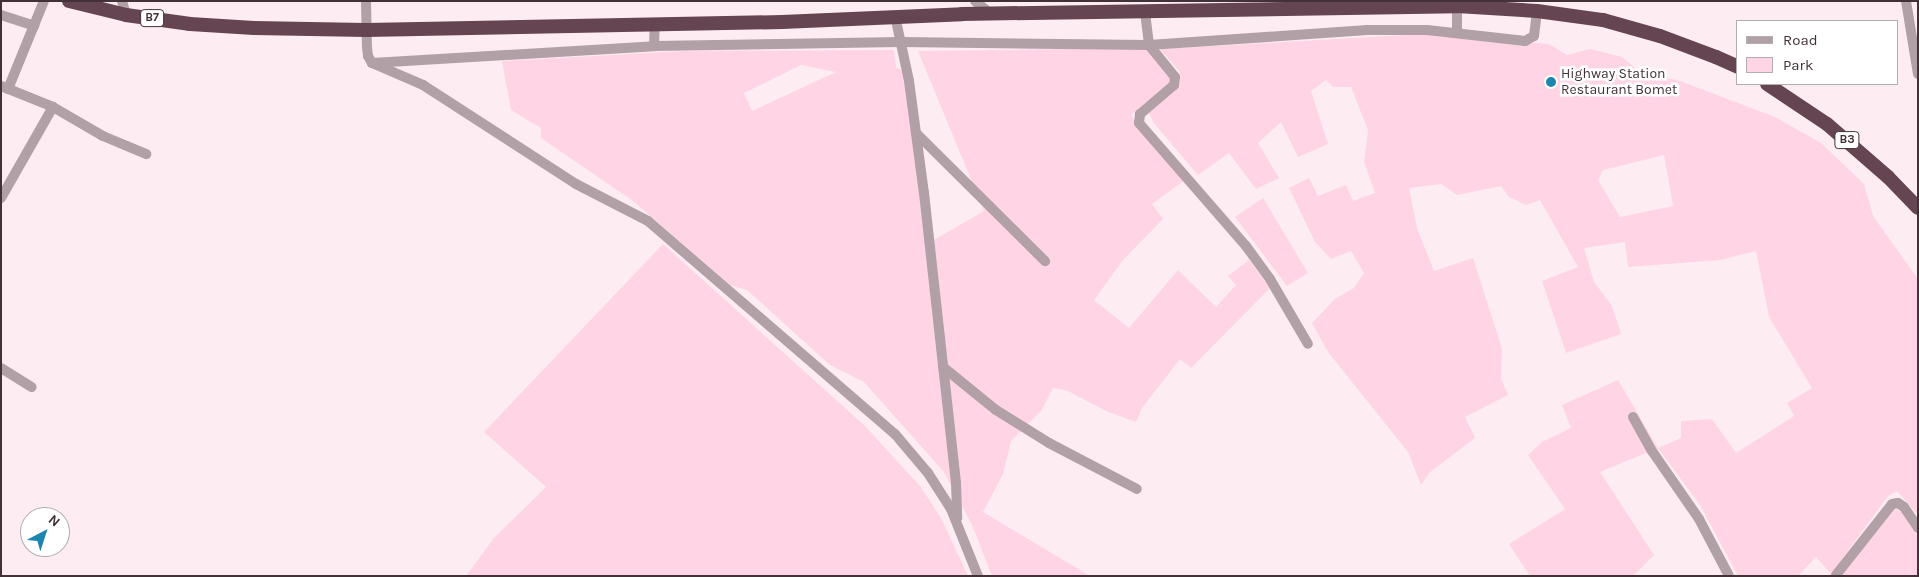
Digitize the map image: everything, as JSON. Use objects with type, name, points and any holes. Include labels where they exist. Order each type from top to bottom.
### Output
[{"type":"highway","name":"B7","points":[[69,1],[124,8],[190,24],[254,28],[366,30]]},
{"type":"highway","points":[[366,30],[782,22],[895,16],[1145,12],[1186,6],[1457,6],[1583,16],[1632,27],[1736,66]]},
{"type":"highway","name":"B3","points":[[1768,85],[1840,135],[1918,208]]},
{"type":"street","points":[[44,1],[5,88],[53,107],[103,136],[146,154]]},
{"type":"street","points":[[366,1],[368,56],[372,63],[422,85],[576,184],[648,221],[895,434],[928,473],[957,522],[978,576]]},
{"type":"street","points":[[975,1],[991,14]]},
{"type":"street","points":[[1906,1],[1918,74]]},
{"type":"street","points":[[1457,6],[1458,33]]},
{"type":"street","points":[[372,63],[654,46],[901,42],[1149,45],[1367,30],[1428,30],[1530,40],[1534,36],[1537,11]]},
{"type":"street","points":[[1145,12],[1149,45],[1175,77],[1174,85],[1140,114],[1139,123],[1246,246],[1270,279],[1308,344]]},
{"type":"street","points":[[1,15],[34,26]]},
{"type":"street","points":[[895,16],[916,132],[956,483],[957,522]]},
{"type":"street","points":[[654,46],[656,23]]},
{"type":"street","points":[[1,198],[53,107]]},
{"type":"street","points":[[916,132],[1045,261]]},
{"type":"street","points":[[943,367],[996,410],[1049,443],[1137,489]]},
{"type":"street","points":[[1,368],[32,387]]},
{"type":"street","points":[[1633,417],[1652,451],[1698,519],[1729,576]]},
{"type":"street","points":[[1836,574],[1892,504],[1898,503],[1904,507],[1918,528]]},
{"type":"green space","points":[[1425,34],[1549,44],[1567,55],[1590,49],[1622,57],[1639,71],[1680,81],[1775,117],[1821,143],[1864,184],[1873,216],[1918,279],[1918,515],[1897,491],[1888,496],[1831,574],[1816,557],[1798,576],[1738,576],[1700,505],[1658,448],[1681,438],[1681,421],[1712,419],[1736,453],[1794,416],[1787,403],[1812,388],[1769,317],[1756,251],[1720,260],[1628,267],[1625,242],[1584,248],[1594,282],[1612,306],[1621,334],[1566,353],[1542,281],[1578,267],[1540,200],[1526,205],[1509,197],[1501,186],[1457,195],[1441,184],[1409,188],[1417,228],[1434,271],[1473,258],[1502,349],[1501,379],[1508,395],[1465,417],[1475,438],[1430,472],[1421,485],[1408,452],[1328,352],[1312,323],[1336,298],[1354,288],[1364,273],[1351,251],[1331,259],[1315,242],[1289,188],[1309,178],[1318,196],[1346,185],[1353,201],[1375,193],[1364,162],[1368,130],[1351,87],[1333,87],[1326,80],[1311,91],[1328,144],[1298,157],[1281,122],[1258,143],[1279,178],[1256,189],[1229,153],[1198,175],[1153,122],[1149,112],[1179,83],[1180,72],[1160,49]],"holes":[[[1664,155],[1673,206],[1620,217],[1598,180],[1603,170]]]},
{"type":"green space","points":[[1147,48],[1170,77],[1169,83],[1131,115],[1186,179],[1152,204],[1163,219],[1123,260],[1094,300],[1129,328],[1178,270],[1216,307],[1236,285],[1228,276],[1249,260],[1270,288],[1191,368],[1180,359],[1142,408],[1136,422],[1106,411],[1068,391],[1053,388],[1041,411],[1011,441],[1003,474],[983,512],[1090,576],[992,576],[972,525],[944,472],[864,382],[830,365],[747,290],[730,285],[633,201],[541,138],[541,128],[511,110],[502,61],[683,51],[894,50],[896,68],[911,72],[934,240],[984,211],[918,51]],"holes":[[[801,65],[836,72],[752,111],[744,93]]]},
{"type":"green space","points":[[1263,198],[1308,273],[1287,286],[1235,217]]},
{"type":"green space","points":[[663,244],[864,425],[920,486],[941,518],[968,576],[466,576],[494,538],[546,487],[484,432]]},
{"type":"green space","points":[[1618,380],[1658,448],[1600,472],[1654,555],[1633,576],[1530,576],[1509,544],[1565,509],[1528,455],[1542,442],[1571,428],[1562,405]]},
{"type":"green space","points":[[1897,509],[1903,513],[1918,536],[1918,576],[1841,576],[1892,510]]},
{"type":"place","name":"Highway Station Restaurant Bomet","points":[[1551,82]]}]
